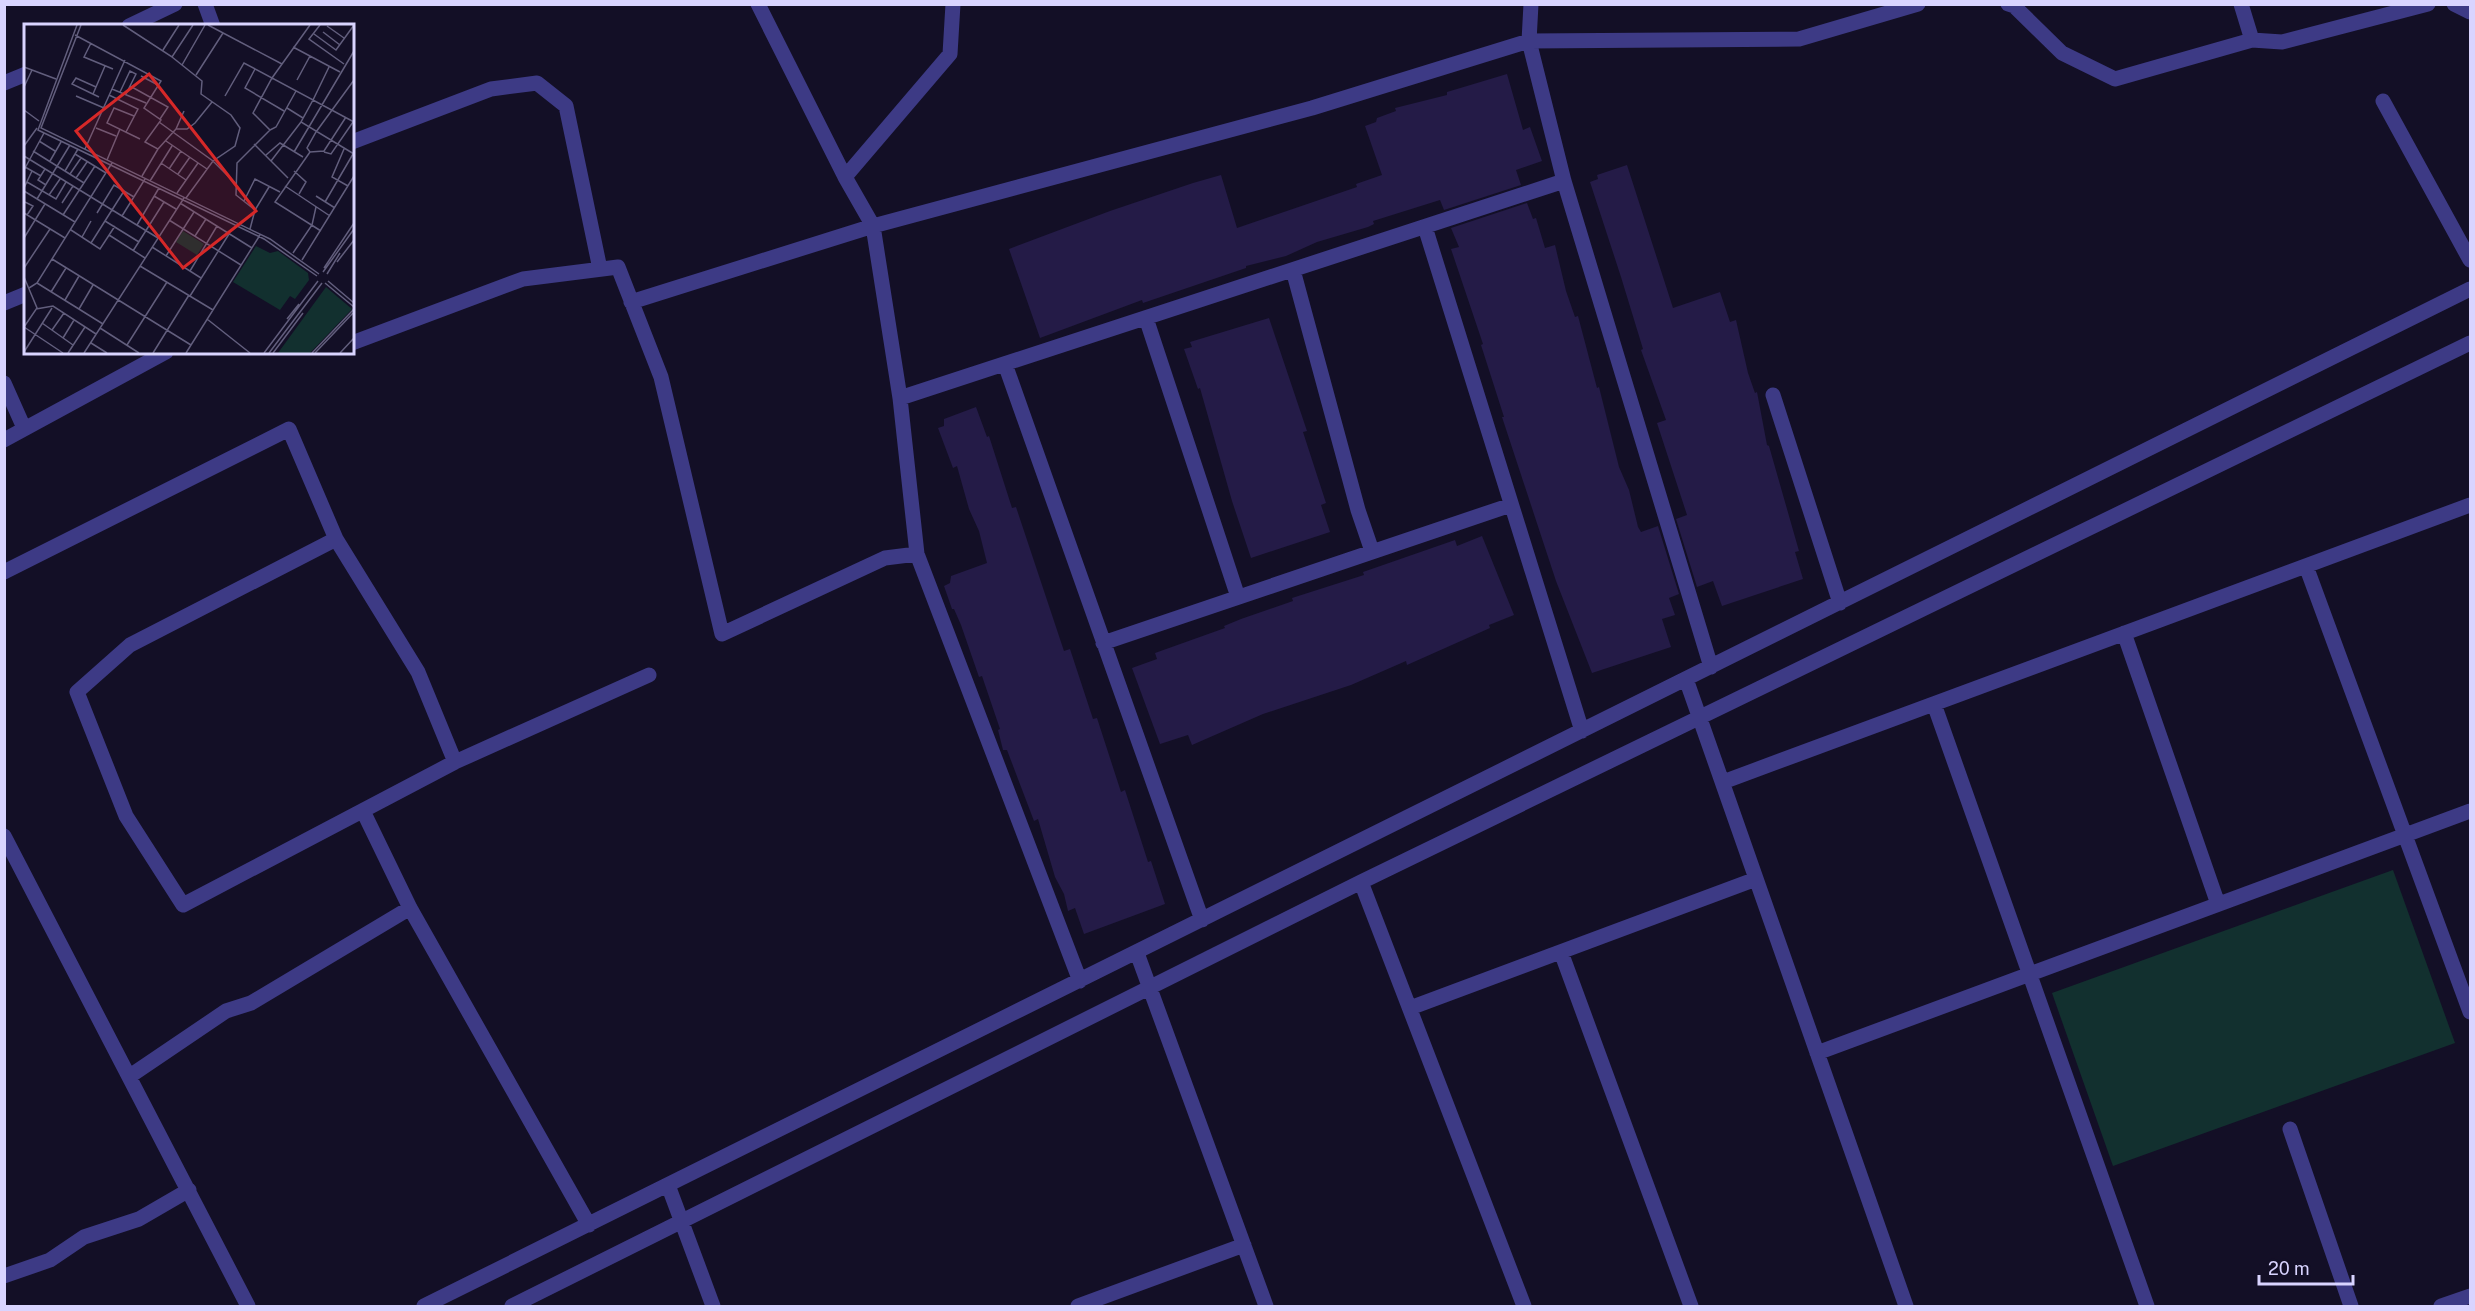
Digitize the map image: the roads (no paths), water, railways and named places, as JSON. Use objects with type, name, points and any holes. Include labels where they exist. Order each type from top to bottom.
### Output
[{"type":"street","points":[[133,24],[174,4]]},
{"type":"street","points":[[205,4],[212,24]]},
{"type":"street","points":[[758,4],[845,177],[873,226],[900,398],[917,554],[1080,981]]},
{"type":"street","points":[[845,177],[950,54],[953,4]]},
{"type":"street","points":[[1531,4],[1529,41],[1564,182],[1711,667]]},
{"type":"street","points":[[631,302],[873,226],[1312,108],[1529,41],[1799,39],[1918,4]]},
{"type":"street","points":[[2008,4],[2014,6],[2062,53],[2115,79],[2252,40],[2282,42],[2428,4]]},
{"type":"street","points":[[2241,4],[2252,40]]},
{"type":"street","points":[[2454,4],[2470,12]]},
{"type":"street","points":[[4,83],[24,75]]},
{"type":"street","points":[[354,141],[491,89],[537,83],[566,106],[600,269]]},
{"type":"street","points":[[2384,101],[2470,260]]},
{"type":"street","points":[[900,398],[1564,182]]},
{"type":"street","points":[[1425,227],[1582,731]]},
{"type":"street","points":[[354,342],[523,279],[618,267],[661,377],[722,634],[885,558],[917,554]]},
{"type":"street","points":[[1293,270],[1372,551]]},
{"type":"street","points":[[424,1306],[2470,289]]},
{"type":"street","points":[[4,303],[24,295]]},
{"type":"street","points":[[1146,318],[1238,597]]},
{"type":"street","points":[[512,1306],[1361,882],[2470,343]]},
{"type":"street","points":[[4,440],[162,354]]},
{"type":"street","points":[[1005,364],[1202,920]]},
{"type":"street","points":[[4,382],[24,428]]},
{"type":"street","points":[[1773,395],[1840,603]]},
{"type":"street","points":[[4,572],[289,429],[336,539],[418,672],[455,762]]},
{"type":"street","points":[[1103,643],[1511,505]]},
{"type":"street","points":[[1723,782],[2470,505]]},
{"type":"street","points":[[336,539],[130,645],[77,692],[126,816],[183,905],[455,762],[649,675]]},
{"type":"street","points":[[2306,566],[2470,1012]]},
{"type":"street","points":[[2124,633],[2218,904]]},
{"type":"street","points":[[1686,680],[1906,1306]]},
{"type":"street","points":[[1935,704],[2147,1306]]},
{"type":"street","points":[[363,811],[410,908],[589,1225]]},
{"type":"street","points":[[1817,1053],[2470,811]]},
{"type":"street","points":[[4,836],[248,1306]]},
{"type":"street","points":[[1410,1008],[1756,879]]},
{"type":"street","points":[[1361,882],[1524,1306]]},
{"type":"street","points":[[130,1076],[226,1011],[251,1003],[410,908]]},
{"type":"street","points":[[1137,952],[1266,1306]]},
{"type":"street","points":[[1561,952],[1691,1306]]},
{"type":"street","points":[[2289,1129],[2351,1306]]},
{"type":"street","points":[[668,1185],[713,1306]]},
{"type":"street","points":[[4,1276],[50,1260],[84,1237],[139,1219],[189,1190]]},
{"type":"street","points":[[1078,1306],[1096,1303],[1244,1245]]},
{"type":"street","points":[[2441,1306],[2470,1296]]}]
